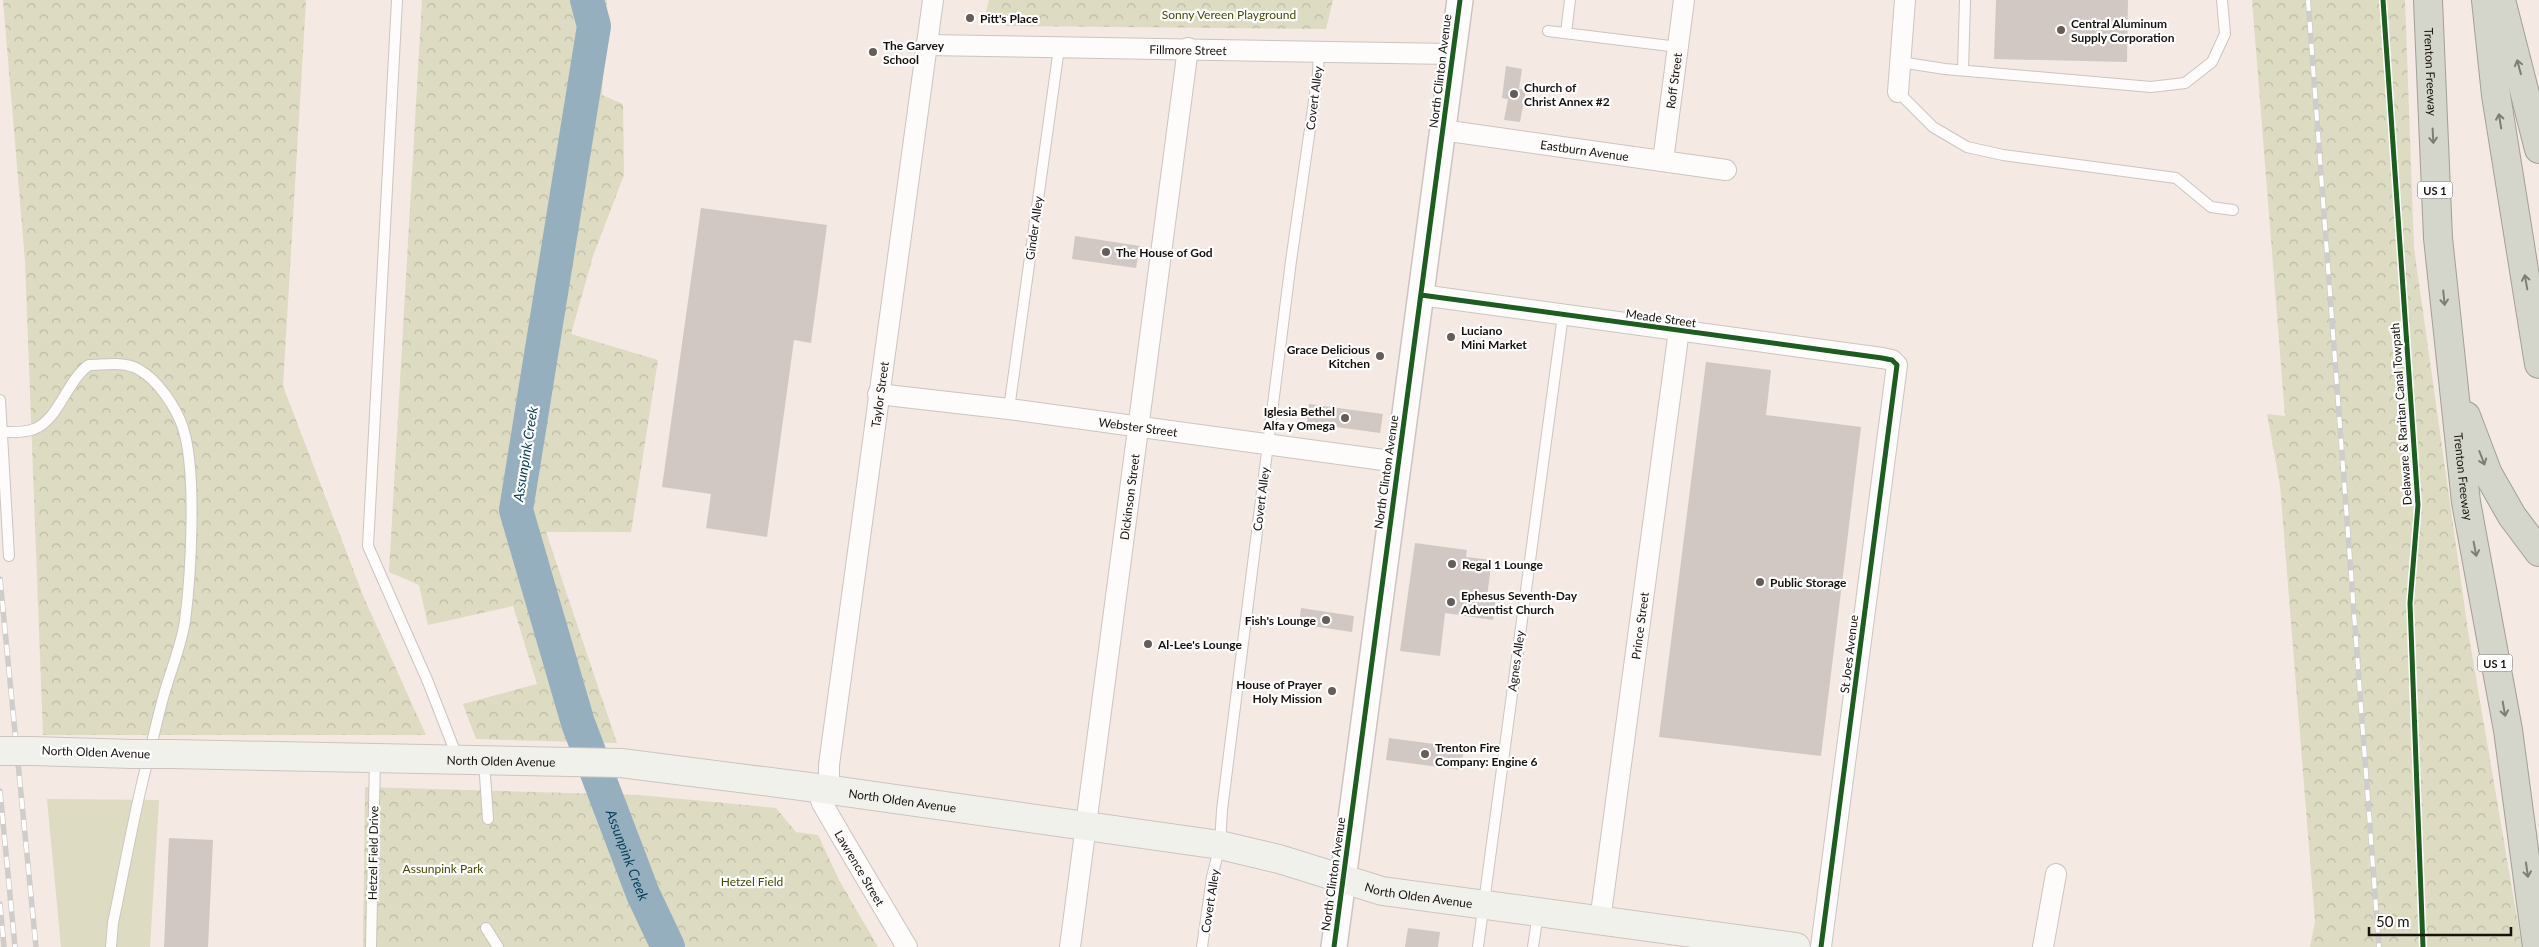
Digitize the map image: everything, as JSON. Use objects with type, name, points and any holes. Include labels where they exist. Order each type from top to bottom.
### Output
[{"type":"highway","name":"Trenton Freeway","points":[[2428,0],[2438,238],[2466,502],[2508,730],[2537,947]]},
{"type":"highway","points":[[2486,0],[2496,95],[2539,364]]},
{"type":"highway","points":[[2501,0],[2539,148]]},
{"type":"highway","points":[[2452,380],[2488,474],[2512,516],[2539,552]]},
{"type":"main road","name":"North Olden Avenue","points":[[0,751],[621,764],[823,789],[1220,844],[1279,859],[1382,890],[1600,921],[1710,942],[1796,947]]},
{"type":"street","name":"Taylor Street","points":[[823,789],[833,734],[932,0]]},
{"type":"street","name":"North Clinton Avenue","points":[[1334,947],[1460,0]]},
{"type":"street","name":"Roff Street","points":[[1664,161],[1684,0]]},
{"type":"street","points":[[1898,92],[1905,0]]},
{"type":"street","name":"Fillmore Street","points":[[926,45],[1452,54]]},
{"type":"street","name":"Dickinson Street","points":[[1070,947],[1088,826],[1188,48]]},
{"type":"street","name":"Eastburn Avenue","points":[[1442,130],[1726,170]]},
{"type":"street","name":"Meade Street","points":[[1421,295],[1882,358],[1892,360],[1897,365]]},
{"type":"street","name":"Prince Street","points":[[1600,921],[1679,330]]},
{"type":"street","name":"St Joes Avenue","points":[[1822,947],[1897,365]]},
{"type":"street","name":"Webster Street","points":[[878,394],[1009,409],[1398,462]]},
{"type":"street","name":"Lawrence Street","points":[[823,789],[822,803],[907,947]]},
{"type":"street","points":[[2043,947],[2056,874]]},
{"type":"lane","points":[[397,0],[368,546],[428,682],[471,760],[488,819]]},
{"type":"lane","points":[[1566,33],[1570,0]]},
{"type":"lane","points":[[1963,70],[1965,0]]},
{"type":"lane","points":[[1900,62],[1963,70],[2151,87],[2185,83],[2212,62],[2226,34],[2222,0]]},
{"type":"lane","points":[[1548,30],[1678,47]]},
{"type":"lane","name":"Ginder Alley","points":[[1009,409],[1060,48]]},
{"type":"lane","name":"Covert Alley","points":[[1202,947],[1212,877],[1220,844],[1222,810],[1268,444],[1318,73],[1319,51]]},
{"type":"lane","points":[[1898,92],[1933,127],[1967,147],[2003,155],[2176,178],[2211,207],[2233,210]]},
{"type":"lane","name":"Agnes Alley","points":[[1478,947],[1563,315]]},
{"type":"lane","points":[[3,432],[36,429],[45,422],[76,377],[89,365],[122,365],[137,368],[154,382],[182,427],[185,439],[189,475],[190,528],[185,623],[163,698],[142,783],[113,923],[111,947]]},
{"type":"lane","points":[[0,400],[9,556]]},
{"type":"lane","name":"Hetzel Field Drive","points":[[371,947],[375,758]]},
{"type":"lane","points":[[1533,947],[1538,913]]},
{"type":"lane","points":[[486,928],[498,947]]},
{"type":"green space","points":[[3,0],[306,0],[283,386],[364,598],[426,735],[43,735],[25,261]]},
{"type":"green space","points":[[422,0],[607,0],[602,95],[623,104],[624,175],[593,256],[571,334],[658,360],[631,532],[546,532],[617,743],[476,739],[463,704],[537,684],[513,606],[428,625],[419,585],[389,572]]},
{"type":"green space","name":"Sonny Vereen Playground","points":[[989,0],[1333,0],[1326,29],[1008,26],[984,20]]},
{"type":"green space","points":[[2252,0],[2405,0],[2414,248],[2468,631],[2522,947],[2310,947],[2315,922],[2280,485],[2267,414],[2285,416]]},
{"type":"green space","name":"Assunpink Park","points":[[365,787],[639,795],[776,808],[796,832],[818,835],[839,880],[878,947],[363,947]]},
{"type":"green space","points":[[47,799],[159,800],[150,947],[61,947]]},
{"type":"building","name":"Central Aluminum Supply Corporation","points":[[1996,0],[2128,0],[2127,62],[1994,59]]},
{"type":"building","name":"Church of Christ Annex #2","points":[[1506,66],[1522,69],[1519,89],[1526,90],[1520,122],[1504,120],[1508,99],[1502,98]]},
{"type":"building","points":[[701,208],[827,225],[811,343],[794,340],[767,537],[706,528],[711,494],[662,487]]},
{"type":"building","name":"The House of God","points":[[1075,236],[1140,246],[1136,268],[1072,259]]},
{"type":"building","name":"Public Storage","points":[[1706,362],[1771,370],[1766,415],[1861,427],[1821,756],[1659,737]]},
{"type":"building","name":"Iglesia Bethel Alfa y Omega","points":[[1309,404],[1383,414],[1380,433],[1307,423]]},
{"type":"building","points":[[1415,543],[1467,550],[1466,557],[1492,560],[1487,596],[1496,597],[1493,620],[1445,613],[1440,656],[1400,651]]},
{"type":"building","name":"Fish's Lounge","points":[[1301,608],[1354,616],[1352,632],[1299,624]]},
{"type":"building","name":"Trenton Fire Company: Engine 6","points":[[1389,738],[1464,748],[1461,770],[1386,760]]},
{"type":"building","points":[[169,838],[213,840],[208,947],[164,947]]},
{"type":"building","points":[[1408,928],[1440,932],[1438,947],[1405,947]]},
{"type":"waterway","name":"Assunpink Creek","points":[[587,0],[594,26],[516,510],[578,723],[643,894],[668,947]]},
{"type":"railway","points":[[2308,0],[2379,947]]},
{"type":"railway","points":[[0,579],[36,947]]},
{"type":"railway","points":[[0,791],[15,947]]},
{"type":"railway","points":[[0,904],[4,947]]},
{"type":"cycle path","points":[[1334,947],[1460,0]]},
{"type":"cycle path","name":"Delaware & Raritan Canal Towpath","points":[[2383,0],[2418,505],[2410,603],[2423,947]]},
{"type":"cycle path","points":[[1421,295],[1882,358],[1892,360],[1897,365],[1821,947]]},
{"type":"place","name":"Pitt's Place","points":[[970,18]]},
{"type":"place","name":"Central Aluminum Supply Corporation","points":[[2061,30]]},
{"type":"place","name":"The Garvey School","points":[[873,52]]},
{"type":"place","name":"Church of Christ Annex #2","points":[[1514,94]]},
{"type":"place","name":"The House of God","points":[[1106,252]]},
{"type":"place","name":"Luciano Mini Market","points":[[1451,337]]},
{"type":"place","name":"Grace Delicious Kitchen","points":[[1380,356]]},
{"type":"place","name":"Iglesia Bethel Alfa y Omega","points":[[1345,418]]},
{"type":"place","name":"Regal 1 Lounge","points":[[1452,564]]},
{"type":"place","name":"Public Storage","points":[[1760,582]]},
{"type":"place","name":"Ephesus Seventh-Day Adventist Church","points":[[1451,602]]},
{"type":"place","name":"Fish's Lounge","points":[[1326,620]]},
{"type":"place","name":"Al-Lee's Lounge","points":[[1148,644]]},
{"type":"place","name":"House of Prayer Holy Mission","points":[[1332,691]]},
{"type":"place","name":"Trenton Fire Company: Engine 6","points":[[1425,754]]},
{"type":"park label","name":"Hetzel Field","points":[[752,881]]}]
